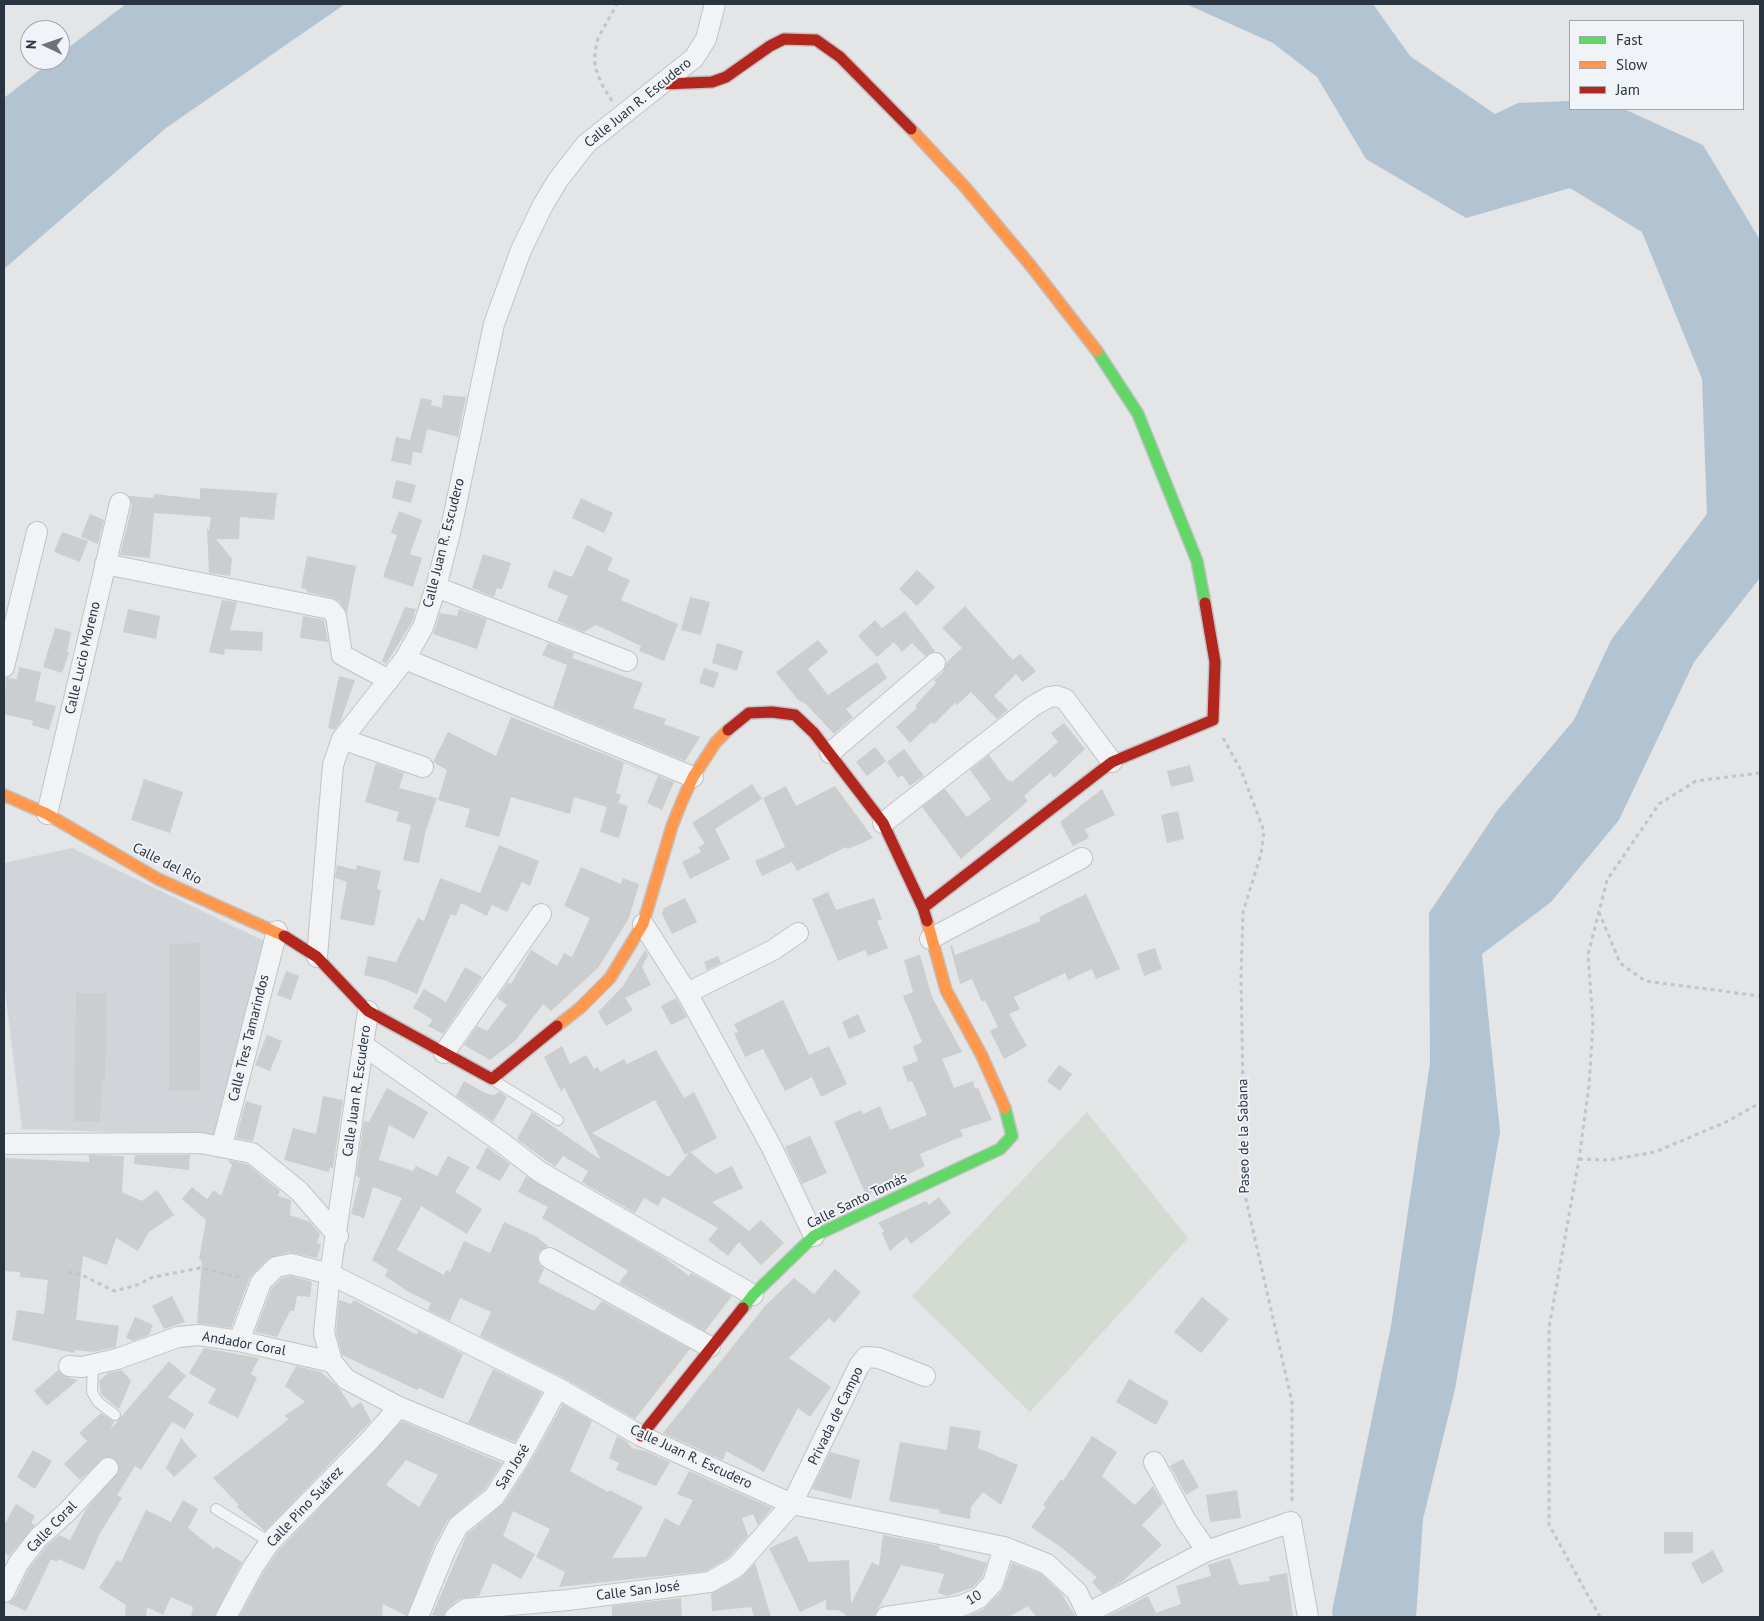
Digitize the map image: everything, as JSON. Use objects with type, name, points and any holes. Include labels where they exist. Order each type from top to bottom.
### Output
[{"type":"street","name":"Calle Juan R. Escudero","points":[[715,4],[711,26],[701,49],[684,68],[622,113],[586,144],[558,180],[532,226],[511,273],[494,324],[482,373],[450,533],[423,627],[405,659],[390,680],[342,739],[333,765],[329,789],[317,956],[368,1011],[338,1236],[330,1274],[558,1388],[641,1436],[792,1504],[1004,1547],[1047,1564],[1077,1592],[1089,1615]]},
{"type":"street","points":[[664,84],[712,82],[726,77],[770,46],[784,39],[816,40],[840,57],[875,90],[965,187],[1031,266],[1101,356],[1138,414],[1197,561],[1215,662],[1213,720],[1112,762],[923,908]]},
{"type":"street","name":"Calle Lucio Moreno","points":[[47,814],[120,503]]},
{"type":"street","points":[[4,667],[37,532]]},
{"type":"street","points":[[105,564],[330,609],[336,616],[342,655],[390,680]]},
{"type":"street","points":[[436,586],[627,661]]},
{"type":"street","points":[[405,659],[693,777]]},
{"type":"street","points":[[830,753],[935,663]]},
{"type":"street","points":[[883,823],[1033,706],[1049,697],[1057,696],[1065,699],[1112,762]]},
{"type":"street","points":[[368,1011],[492,1079],[580,1008],[610,978],[643,924],[672,826],[693,777],[716,742],[749,713],[772,712],[795,716],[830,753],[883,823],[923,908],[930,939],[1082,858]]},
{"type":"street","points":[[342,739],[423,767]]},
{"type":"street","name":"Calle del Río","points":[[4,795],[47,814],[158,879],[277,931],[317,956]]},
{"type":"street","points":[[444,1052],[541,914]]},
{"type":"street","points":[[643,924],[687,993],[772,1148],[814,1236]]},
{"type":"street","name":"Calle Tres Tamarindos","points":[[222,1146],[277,931]]},
{"type":"street","points":[[687,993],[773,950],[798,933]]},
{"type":"street","name":"Calle Santo Tomás","points":[[641,1436],[753,1295],[814,1236],[1000,1150],[1012,1136],[1005,1109],[982,1056],[946,990],[930,939]]},
{"type":"street","points":[[363,1044],[502,1142],[540,1172],[753,1295]]},
{"type":"street","points":[[4,1144],[201,1143],[252,1153],[299,1191],[338,1236]]},
{"type":"street","points":[[549,1258],[710,1348]]},
{"type":"street","points":[[239,1341],[261,1282],[276,1267],[291,1264],[330,1274],[324,1333],[332,1362],[346,1379],[399,1407],[520,1457]]},
{"type":"street","name":"Andador Coral","points":[[70,1366],[82,1367],[117,1359],[178,1337],[199,1335],[239,1341],[332,1362]]},
{"type":"street","name":"Privada de Campo","points":[[792,1504],[859,1366],[866,1357],[878,1358],[925,1376]]},
{"type":"street","name":"San José","points":[[418,1617],[445,1551],[458,1526],[494,1497],[520,1457],[558,1388]]},
{"type":"street","name":"Calle Pino Suárez","points":[[226,1617],[253,1566],[270,1542],[370,1440],[399,1407]]},
{"type":"street","points":[[1154,1462],[1186,1521],[1207,1551]]},
{"type":"street","name":"Calle Coral","points":[[4,1592],[18,1564],[38,1538],[67,1512],[108,1468]]},
{"type":"street","name":"Calle San José","points":[[455,1617],[466,1609],[567,1609],[710,1582],[736,1567],[792,1504]]},
{"type":"street","points":[[1089,1615],[1207,1551],[1291,1522],[1308,1617]]},
{"type":"street","name":"10","points":[[886,1617],[960,1606],[980,1598],[993,1583],[1004,1547]]},
{"type":"lane","points":[[492,1079],[558,1120]]},
{"type":"lane","points":[[93,1364],[92,1392],[98,1402],[116,1415]]},
{"type":"lane","points":[[216,1509],[270,1542]]},
{"type":"path","points":[[617,4],[598,38],[595,52],[595,67],[601,83],[622,113]]},
{"type":"path","name":"Paseo de la Sabana","points":[[1213,720],[1241,770],[1264,831],[1261,854],[1243,912],[1241,978],[1245,1195],[1292,1402],[1291,1522]]},
{"type":"path","points":[[1600,1617],[1550,1525],[1549,1328],[1579,1159],[1589,1086],[1593,1023],[1588,955],[1607,880],[1660,804],[1696,781],[1760,773]]},
{"type":"path","points":[[1599,911],[1620,963],[1645,981],[1760,996]]},
{"type":"path","points":[[1579,1159],[1609,1160],[1655,1152],[1726,1122],[1760,1103]]},
{"type":"path","points":[[68,1272],[82,1275],[114,1291],[138,1285],[153,1277],[200,1268],[261,1282]]},
{"type":"shaded area","points":[[72,848],[268,943],[218,1135],[22,1129],[4,982],[4,863]]},
{"type":"shaded area","points":[[1087,1112],[1188,1238],[1030,1412],[912,1296]]},
{"type":"water","points":[[126,4],[345,4],[166,128],[4,269],[4,98],[40,70],[70,70],[70,46]]},
{"type":"water","points":[[1186,4],[1373,4],[1410,56],[1495,114],[1518,103],[1569,101],[1569,110],[1626,110],[1703,145],[1760,240],[1760,578],[1694,662],[1619,820],[1551,902],[1482,954],[1500,1132],[1455,1389],[1423,1519],[1416,1617],[1333,1617],[1332,1611],[1391,1326],[1430,1063],[1429,913],[1497,811],[1574,720],[1611,640],[1707,514],[1702,379],[1642,232],[1570,188],[1466,218],[1366,159],[1317,77],[1273,43]]},
{"type":"building","points":[[443,395],[466,397],[458,437],[427,429],[422,453],[413,452],[411,465],[391,461],[396,437],[410,440],[421,398],[432,400],[431,405],[442,408]]},
{"type":"building","points":[[396,480],[416,485],[411,503],[392,498]]},
{"type":"building","points":[[200,488],[277,493],[274,520],[240,517],[239,539],[216,539],[232,559],[230,576],[209,573],[207,528],[209,531],[211,517],[154,513],[150,558],[120,555],[132,506],[129,496],[153,498],[154,494],[200,499]]},
{"type":"building","points":[[581,498],[613,513],[604,533],[572,518]]},
{"type":"building","points":[[399,511],[422,520],[410,554],[422,558],[413,587],[383,577],[397,535],[391,533]]},
{"type":"building","points":[[90,514],[104,520],[98,544],[81,537]]},
{"type":"building","points":[[62,532],[88,541],[80,562],[54,552]]},
{"type":"building","points":[[587,545],[613,558],[607,570],[630,580],[621,600],[678,624],[664,661],[639,651],[641,646],[596,625],[584,632],[557,621],[568,596],[547,587],[554,570],[572,577]]},
{"type":"building","points":[[483,554],[511,563],[502,589],[497,588],[494,597],[472,588]]},
{"type":"building","points":[[307,556],[356,566],[347,613],[339,601],[307,592],[307,589],[301,588]]},
{"type":"building","points":[[917,570],[935,587],[917,606],[899,589]]},
{"type":"building","points":[[690,597],[710,602],[701,635],[681,630]]},
{"type":"building","points":[[222,600],[237,602],[230,630],[263,632],[262,651],[225,649],[224,655],[209,652]]},
{"type":"building","points":[[965,606],[1013,660],[1020,654],[1036,671],[1023,682],[1016,674],[994,696],[1008,710],[997,719],[971,692],[957,705],[955,703],[934,724],[932,722],[910,743],[896,727],[917,708],[915,706],[936,683],[934,680],[943,672],[947,662],[962,648],[942,628]]},
{"type":"building","points":[[405,607],[416,609],[412,622],[386,664],[382,661]]},
{"type":"building","points":[[128,609],[160,616],[156,639],[123,632]]},
{"type":"building","points":[[459,609],[487,619],[477,649],[433,634],[440,613],[457,616]]},
{"type":"building","points":[[905,611],[935,651],[925,656],[912,643],[902,652],[894,642],[877,657],[858,636],[875,620],[882,628]]},
{"type":"building","points":[[303,616],[324,620],[328,642],[300,638]]},
{"type":"building","points":[[55,628],[71,632],[67,652],[69,653],[62,673],[43,667]]},
{"type":"building","points":[[818,640],[828,652],[808,669],[828,695],[877,662],[887,678],[846,709],[853,717],[834,734],[806,704],[798,700],[776,672]]},
{"type":"building","points":[[548,643],[574,653],[572,658],[643,683],[633,708],[666,719],[664,724],[700,737],[685,761],[553,707],[567,665],[542,655]]},
{"type":"building","points":[[717,643],[743,651],[737,671],[712,663]]},
{"type":"building","points":[[19,667],[41,672],[35,701],[56,706],[49,730],[32,725],[33,721],[4,714],[6,678],[17,679]]},
{"type":"building","points":[[704,668],[719,673],[714,688],[699,683]]},
{"type":"building","points":[[339,676],[355,680],[340,723],[334,730],[328,728]]},
{"type":"building","points":[[511,717],[674,782],[662,810],[647,803],[658,776],[624,763],[616,793],[621,795],[618,803],[628,806],[619,838],[600,832],[607,807],[574,797],[570,814],[511,797],[499,837],[465,827],[470,809],[438,800],[447,770],[433,762],[448,732],[496,756]]},
{"type":"building","points":[[1064,723],[1085,749],[1054,778],[1050,773],[1024,796],[1028,801],[961,859],[922,807],[945,789],[967,817],[991,799],[970,770],[989,755],[1008,781],[1012,782],[1058,742],[1051,733]]},
{"type":"building","points":[[875,747],[886,761],[867,776],[856,762]]},
{"type":"building","points":[[904,749],[924,776],[910,786],[902,775],[898,778],[887,762]]},
{"type":"building","points":[[376,763],[404,773],[399,788],[437,798],[426,830],[419,863],[403,860],[411,825],[396,821],[399,812],[365,802]]},
{"type":"building","points":[[1190,765],[1194,781],[1171,787],[1167,771]]},
{"type":"building","points":[[144,779],[183,792],[170,833],[131,820]]},
{"type":"building","points":[[752,784],[762,799],[715,829],[730,859],[690,879],[682,862],[701,852],[698,847],[705,844],[692,823]]},
{"type":"building","points":[[786,786],[796,806],[835,786],[873,838],[848,849],[846,847],[797,871],[792,862],[762,876],[755,861],[785,847],[763,798]]},
{"type":"building","points":[[1102,789],[1115,815],[1085,829],[1089,838],[1073,846],[1060,822]]},
{"type":"building","points":[[1178,811],[1184,839],[1167,843],[1161,815]]},
{"type":"building","points":[[499,845],[539,861],[530,886],[522,882],[507,912],[492,905],[487,916],[461,903],[456,916],[451,914],[417,994],[387,981],[364,975],[368,956],[396,962],[418,918],[424,921],[440,878],[480,893]]},
{"type":"building","points":[[337,865],[356,870],[357,865],[381,871],[377,889],[381,890],[374,926],[340,919],[347,882],[335,878]]},
{"type":"building","points":[[581,867],[621,884],[623,878],[639,884],[629,918],[598,968],[551,1011],[543,1004],[516,1040],[490,1060],[464,1045],[477,1026],[487,1031],[507,1005],[497,998],[508,982],[511,984],[531,950],[557,966],[564,953],[572,957],[590,918],[564,906]]},
{"type":"building","points":[[828,892],[836,910],[874,898],[882,919],[877,921],[888,948],[868,956],[865,950],[838,961],[812,899]]},
{"type":"building","points":[[1086,894],[1120,969],[1096,979],[1092,969],[1068,980],[1065,973],[1014,997],[1020,1009],[1009,1014],[1027,1046],[1004,1059],[990,1031],[998,1027],[985,1000],[982,1002],[972,979],[960,984],[950,946],[952,945],[955,955],[1041,921],[1039,917]]},
{"type":"building","points":[[685,898],[697,922],[672,934],[662,914],[664,908]]},
{"type":"building","points":[[200,943],[200,1091],[169,1091],[169,944]]},
{"type":"building","points":[[1155,948],[1162,969],[1144,976],[1137,954]]},
{"type":"building","points":[[645,950],[648,955],[642,967],[651,985],[625,998],[633,1010],[606,1026],[598,1012],[623,986]]},
{"type":"building","points":[[920,955],[932,997],[962,1052],[942,1059],[954,1088],[973,1081],[975,1089],[978,1088],[992,1120],[960,1130],[963,1136],[920,1154],[925,1166],[866,1195],[834,1122],[861,1110],[863,1114],[880,1106],[890,1130],[927,1115],[912,1081],[908,1082],[902,1067],[918,1061],[913,1046],[922,1042],[903,996],[913,992],[904,960]]},
{"type":"building","points":[[718,956],[721,963],[707,970],[704,962]]},
{"type":"building","points":[[465,967],[482,977],[443,1034],[428,1026],[433,1020],[413,1008],[424,989],[446,1002]]},
{"type":"building","points":[[286,971],[299,976],[291,1000],[277,995]]},
{"type":"building","points":[[76,993],[107,993],[105,1079],[102,1079],[100,1122],[74,1121]]},
{"type":"building","points":[[676,998],[687,1017],[671,1025],[661,1006]]},
{"type":"building","points":[[783,1000],[809,1055],[829,1046],[847,1084],[821,1097],[812,1077],[785,1091],[763,1049],[745,1057],[734,1033],[738,1032],[734,1024]]},
{"type":"building","points":[[858,1014],[866,1032],[849,1039],[842,1022]]},
{"type":"building","points":[[267,1035],[282,1041],[270,1071],[255,1065]]},
{"type":"building","points":[[562,1046],[570,1064],[586,1055],[594,1069],[598,1067],[600,1072],[624,1059],[627,1064],[656,1050],[684,1098],[694,1092],[717,1138],[690,1152],[716,1174],[732,1166],[743,1188],[712,1202],[749,1231],[761,1220],[784,1243],[761,1265],[739,1242],[728,1256],[708,1240],[718,1228],[663,1197],[658,1206],[644,1198],[635,1213],[582,1182],[588,1171],[563,1156],[555,1167],[517,1139],[532,1112],[601,1160],[564,1087],[561,1092],[544,1057]],"holes":[[[655,1100],[685,1155],[689,1153],[669,1177],[592,1133]]]},
{"type":"building","points":[[1059,1065],[1072,1074],[1060,1091],[1047,1081]]},
{"type":"building","points":[[464,1081],[485,1093],[493,1095],[500,1092],[507,1097],[493,1122],[456,1096]]},
{"type":"building","points":[[387,1088],[428,1112],[414,1139],[389,1125],[379,1160],[413,1171],[416,1166],[437,1176],[448,1156],[470,1167],[455,1192],[482,1209],[467,1234],[421,1206],[397,1250],[444,1275],[446,1270],[450,1272],[464,1241],[490,1253],[504,1222],[537,1237],[548,1246],[538,1253],[539,1264],[544,1269],[538,1282],[594,1311],[602,1301],[690,1349],[635,1419],[564,1378],[480,1336],[491,1312],[460,1298],[450,1321],[428,1310],[431,1303],[407,1291],[385,1276],[388,1270],[372,1260],[402,1198],[373,1187],[364,1218],[351,1214],[360,1178],[356,1176],[364,1121],[369,1122]]},
{"type":"building","points":[[323,1096],[343,1100],[333,1168],[330,1167],[329,1172],[284,1160],[293,1128],[316,1134]]},
{"type":"building","points":[[246,1101],[262,1106],[253,1141],[236,1138]]},
{"type":"building","points":[[810,1136],[827,1173],[802,1184],[785,1147]]},
{"type":"building","points":[[487,1147],[510,1164],[500,1181],[476,1168]]},
{"type":"building","points":[[89,1155],[124,1156],[122,1192],[142,1201],[157,1190],[174,1215],[149,1232],[138,1251],[116,1238],[107,1265],[83,1256],[76,1320],[119,1326],[116,1347],[93,1352],[75,1350],[74,1353],[12,1340],[17,1310],[44,1314],[48,1280],[20,1277],[20,1272],[4,1271],[4,1158],[89,1162]]},
{"type":"building","points":[[135,1155],[190,1155],[189,1170],[134,1164]]},
{"type":"building","points":[[228,1160],[247,1164],[280,1191],[278,1196],[291,1200],[290,1215],[310,1222],[320,1234],[317,1243],[321,1244],[317,1258],[289,1252],[268,1259],[250,1277],[231,1328],[197,1323],[202,1261],[199,1260],[206,1220],[182,1199],[192,1187],[207,1199],[214,1190],[221,1196],[232,1165]]},
{"type":"building","points":[[526,1176],[665,1258],[689,1276],[691,1273],[732,1296],[705,1331],[619,1283],[628,1271],[542,1218],[548,1207],[518,1192]]},
{"type":"building","points":[[939,1197],[951,1213],[911,1244],[906,1237],[890,1251],[882,1233],[884,1231],[878,1223],[926,1201],[929,1205]]},
{"type":"building","points":[[835,1269],[861,1292],[834,1323],[829,1318],[789,1358],[831,1387],[810,1417],[798,1408],[764,1472],[726,1451],[723,1460],[663,1433],[765,1306],[794,1278],[814,1294]]},
{"type":"building","points":[[291,1276],[312,1282],[310,1297],[297,1296],[294,1311],[290,1311],[277,1337],[255,1332],[271,1289],[282,1278]]},
{"type":"building","points":[[172,1296],[185,1322],[164,1329],[152,1306]]},
{"type":"building","points":[[1202,1297],[1229,1319],[1201,1353],[1174,1332]]},
{"type":"building","points":[[339,1300],[351,1304],[354,1300],[417,1335],[418,1331],[463,1354],[443,1399],[419,1388],[417,1390],[342,1355],[336,1332]]},
{"type":"building","points":[[135,1317],[153,1325],[149,1335],[133,1341],[126,1338]]},
{"type":"building","points":[[204,1348],[259,1358],[251,1374],[257,1378],[238,1418],[208,1403],[216,1389],[189,1373]]},
{"type":"building","points":[[169,1361],[186,1376],[168,1397],[194,1414],[185,1429],[172,1422],[141,1470],[135,1466],[117,1495],[122,1498],[100,1533],[84,1570],[58,1559],[57,1562],[51,1559],[26,1611],[8,1603],[15,1597],[28,1570],[47,1546],[59,1535],[70,1540],[86,1509],[119,1471],[116,1460],[105,1457],[80,1480],[64,1464],[87,1441],[79,1433],[101,1413],[114,1422],[110,1430]]},
{"type":"building","points":[[296,1366],[321,1372],[339,1388],[352,1408],[361,1402],[371,1421],[265,1531],[237,1507],[239,1505],[213,1478],[289,1419],[284,1416],[305,1402],[285,1386]]},
{"type":"building","points":[[493,1369],[542,1393],[515,1442],[468,1423]]},
{"type":"building","points":[[58,1370],[63,1376],[78,1380],[47,1406],[34,1391]]},
{"type":"building","points":[[122,1370],[131,1381],[119,1409],[101,1394],[99,1381],[108,1373]]},
{"type":"building","points":[[1129,1379],[1169,1402],[1156,1425],[1116,1402]]},
{"type":"building","points":[[563,1404],[592,1421],[570,1471],[608,1492],[609,1490],[643,1507],[612,1558],[646,1557],[665,1518],[679,1526],[693,1500],[677,1494],[689,1471],[772,1508],[758,1525],[753,1514],[742,1518],[748,1536],[728,1558],[706,1571],[559,1587],[565,1572],[536,1557],[550,1529],[513,1511],[503,1536],[535,1554],[521,1579],[493,1563],[479,1596],[459,1599],[448,1608],[443,1617],[432,1615],[467,1534],[504,1503],[530,1463]]},
{"type":"building","points":[[402,1421],[502,1463],[485,1489],[447,1521],[434,1546],[407,1616],[383,1604],[382,1617],[239,1617],[263,1573],[279,1550]],"holes":[[[406,1460],[438,1475],[419,1507],[386,1485]]]},
{"type":"building","points":[[950,1426],[981,1431],[978,1448],[1018,1465],[1001,1505],[983,1492],[971,1507],[970,1519],[939,1513],[940,1510],[889,1501],[900,1442],[947,1450]]},
{"type":"building","points":[[617,1436],[626,1441],[632,1448],[645,1451],[670,1462],[656,1486],[616,1470],[619,1463],[609,1458]]},
{"type":"building","points":[[1092,1436],[1117,1452],[1102,1476],[1135,1505],[1153,1486],[1163,1503],[1142,1525],[1162,1545],[1123,1581],[1102,1593],[1092,1582],[1097,1577],[1062,1548],[1031,1527],[1046,1507],[1043,1505],[1061,1479],[1063,1481]]},
{"type":"building","points":[[181,1438],[197,1456],[174,1477],[166,1468]]},
{"type":"building","points":[[33,1450],[52,1461],[35,1489],[17,1477]]},
{"type":"building","points":[[830,1452],[860,1460],[851,1499],[812,1489]]},
{"type":"building","points":[[1183,1459],[1199,1487],[1186,1495],[1170,1466]]},
{"type":"building","points":[[1237,1490],[1241,1518],[1210,1522],[1206,1495]]},
{"type":"building","points":[[183,1500],[198,1509],[188,1528],[214,1549],[216,1546],[242,1562],[214,1617],[191,1617],[193,1607],[171,1597],[163,1615],[147,1607],[146,1617],[125,1617],[126,1605],[99,1588],[117,1560],[121,1562],[146,1510],[171,1522]]},
{"type":"building","points":[[16,1504],[35,1516],[31,1523],[35,1525],[9,1556],[4,1552],[4,1525]]},
{"type":"building","points":[[1664,1532],[1693,1532],[1693,1553],[1664,1554]]},
{"type":"building","points":[[883,1535],[940,1546],[939,1549],[987,1563],[982,1577],[972,1588],[947,1596],[938,1593],[944,1574],[901,1565],[874,1617],[844,1617],[846,1615],[838,1610],[826,1610],[826,1600],[800,1612],[769,1548],[797,1536],[809,1562],[849,1560],[851,1604],[872,1562],[879,1566]]},
{"type":"building","points":[[1713,1550],[1724,1571],[1702,1584],[1691,1563]]},
{"type":"building","points":[[1230,1558],[1239,1585],[1270,1581],[1269,1576],[1287,1573],[1293,1617],[1106,1617],[1148,1596],[1156,1613],[1181,1604],[1176,1586],[1211,1576],[1208,1565]]},
{"type":"building","points":[[755,1563],[771,1617],[754,1617],[751,1607],[712,1611],[711,1594],[742,1577]]},
{"type":"building","points":[[1012,1563],[1041,1574],[1061,1593],[1076,1617],[1036,1617],[1028,1606],[1009,1617],[965,1617],[984,1609],[1002,1591]]},
{"type":"building","points":[[681,1598],[682,1617],[612,1617],[612,1606]]},
{"type":"traffic: fast","points":[[1097,351],[1138,414],[1197,561],[1205,603]]},
{"type":"traffic: fast","points":[[743,1308],[753,1295],[814,1236],[1000,1149],[1012,1136],[1005,1108]]},
{"type":"traffic: slow","points":[[911,129],[965,187],[1031,266],[1097,351]]},
{"type":"traffic: slow","points":[[557,1026],[580,1008],[610,978],[643,924],[672,826],[682,801],[693,777],[716,742],[728,730]]},
{"type":"traffic: slow","points":[[4,795],[47,814],[158,879],[284,936]]},
{"type":"traffic: slow","points":[[927,921],[946,990],[982,1056],[1005,1108]]},
{"type":"traffic: jam","points":[[664,84],[712,82],[726,77],[770,46],[784,39],[816,40],[840,57],[911,129]]},
{"type":"traffic: jam","points":[[923,908],[1112,762],[1213,720],[1215,662],[1205,603]]},
{"type":"traffic: jam","points":[[728,730],[749,713],[772,712],[795,715],[814,733],[883,823],[923,908],[927,921]]},
{"type":"traffic: jam","points":[[284,936],[317,957],[368,1011],[492,1079],[557,1026]]},
{"type":"traffic: jam","points":[[641,1436],[743,1308]]}]
